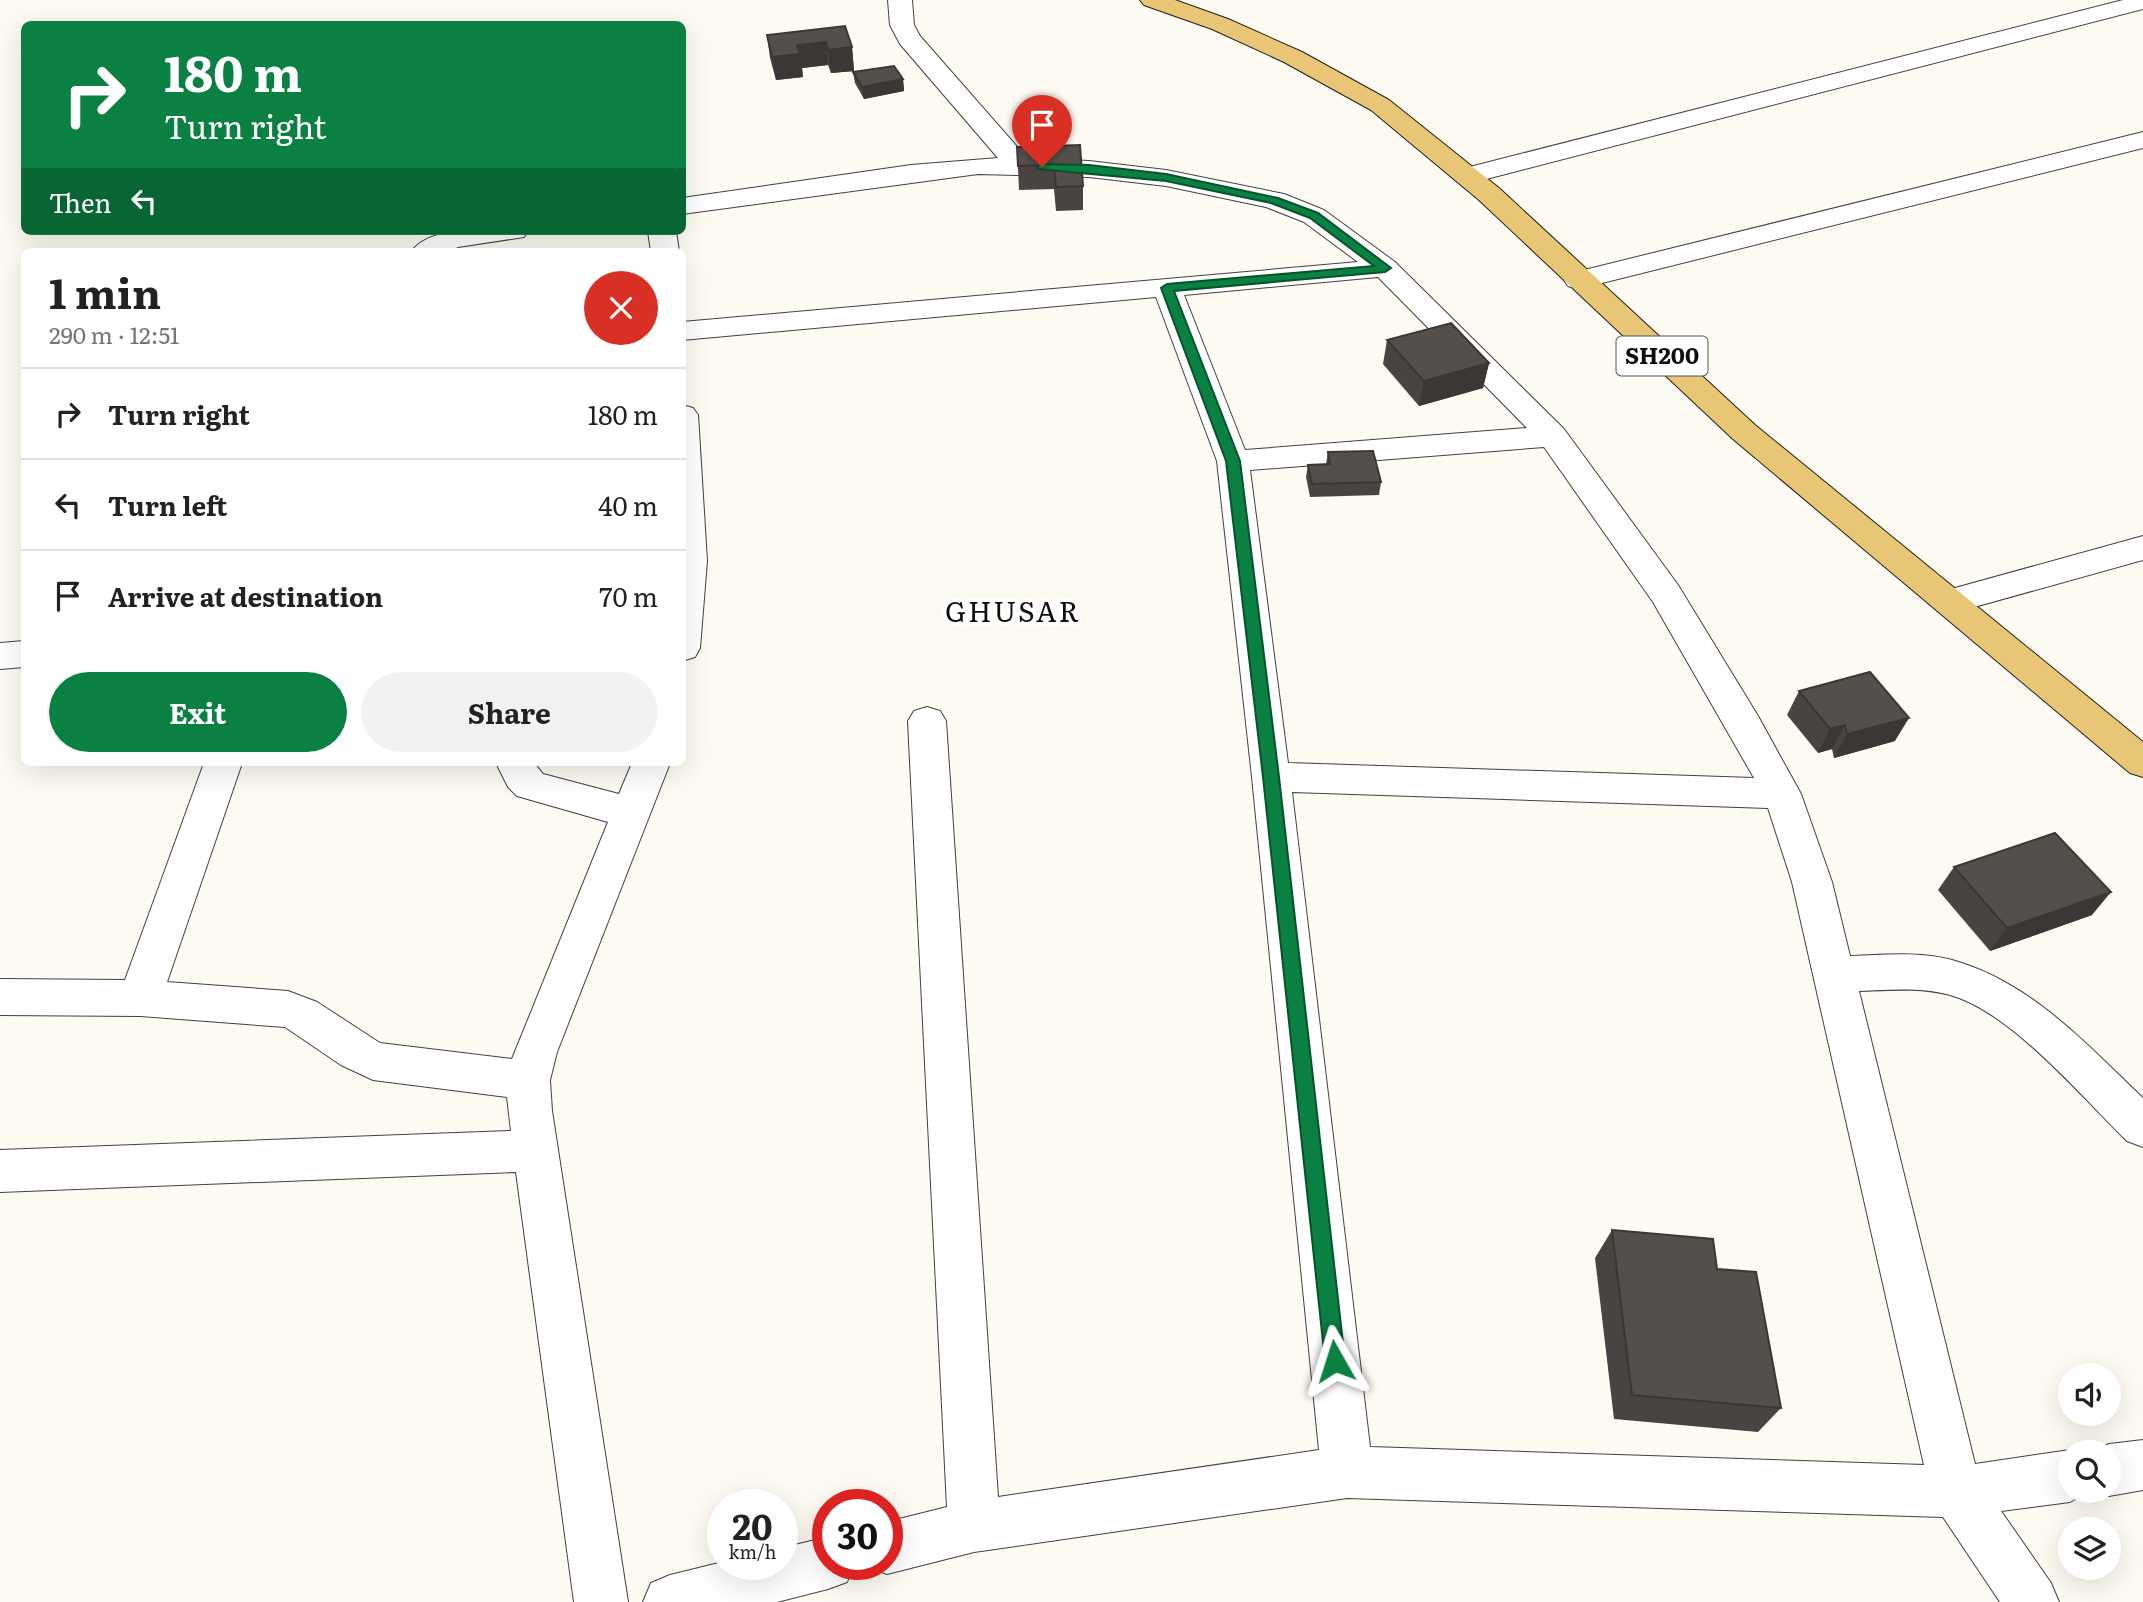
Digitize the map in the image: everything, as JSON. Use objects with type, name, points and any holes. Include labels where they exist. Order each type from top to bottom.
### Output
[{"type":"main road","name":"SH200","points":[[1152,0],[1220,24],[1369,99],[1467,176],[1744,432],[2143,763]]},
{"type":"street","points":[[900,0],[902,25],[909,38],[1019,166]]},
{"type":"street","points":[[1467,176],[2143,2]]},
{"type":"street","points":[[1578,279],[2143,140]]},
{"type":"street","points":[[686,205],[978,166],[1089,169],[1166,177],[1274,200],[1314,216],[1385,268],[1553,436],[1666,594],[1745,726],[1782,794],[1812,882],[1835,974],[1956,1492],[2032,1602]]},
{"type":"street","points":[[434,248],[451,240],[486,235]]},
{"type":"street","points":[[686,331],[1385,268]]},
{"type":"street","points":[[1167,288],[1233,461],[1271,777],[1347,1472]]},
{"type":"street","points":[[1233,461],[1553,436]]},
{"type":"street","points":[[686,465],[692,541],[690,611],[686,630]]},
{"type":"street","points":[[1949,602],[2143,548]]},
{"type":"street","points":[[0,656],[21,654]]},
{"type":"street","points":[[927,721],[974,1526]]},
{"type":"street","points":[[140,998],[222,766]]},
{"type":"street","points":[[516,766],[521,777],[531,786],[632,813]]},
{"type":"street","points":[[601,1602],[534,1151],[528,1080],[535,1052],[650,766]]},
{"type":"street","points":[[1271,777],[1782,794]]},
{"type":"street","points":[[1835,974],[1921,974],[1952,978],[1982,989],[2035,1026],[2143,1127]]},
{"type":"street","points":[[0,998],[140,998],[288,1009],[373,1061],[394,1066],[528,1080]]},
{"type":"street","points":[[0,1171],[534,1151]]},
{"type":"street","points":[[2121,1468],[2143,1465]]},
{"type":"street","points":[[903,1544],[974,1526],[1347,1472],[1956,1492],[2058,1478]]},
{"type":"street","points":[[670,1602],[812,1567]]},
{"type":"building","points":[[845,26],[852,47],[828,50],[826,42],[797,45],[800,54],[772,57],[767,35]]},
{"type":"building","points":[[894,66],[903,79],[862,87],[853,72]]},
{"type":"building","points":[[1080,145],[1083,186],[1056,187],[1054,165],[1018,166],[1017,147]]},
{"type":"building","points":[[1451,323],[1489,363],[1424,381],[1387,340]]},
{"type":"building","points":[[1373,451],[1381,482],[1312,484],[1308,465],[1330,464],[1328,452]]},
{"type":"building","points":[[1870,672],[1909,718],[1847,734],[1845,725],[1830,729],[1799,691]]},
{"type":"building","points":[[2055,833],[2111,892],[2007,928],[1954,867]]},
{"type":"building","points":[[1612,1230],[1713,1239],[1717,1269],[1756,1272],[1781,1408],[1632,1395]]},
{"type":"district","name":"GHUSAR","points":[[1013,612]]},
{"type":"route","points":[[1042,167],[1166,177],[1274,200],[1314,216],[1385,268],[1167,288],[1233,461],[1271,777],[1335,1361]]}]
